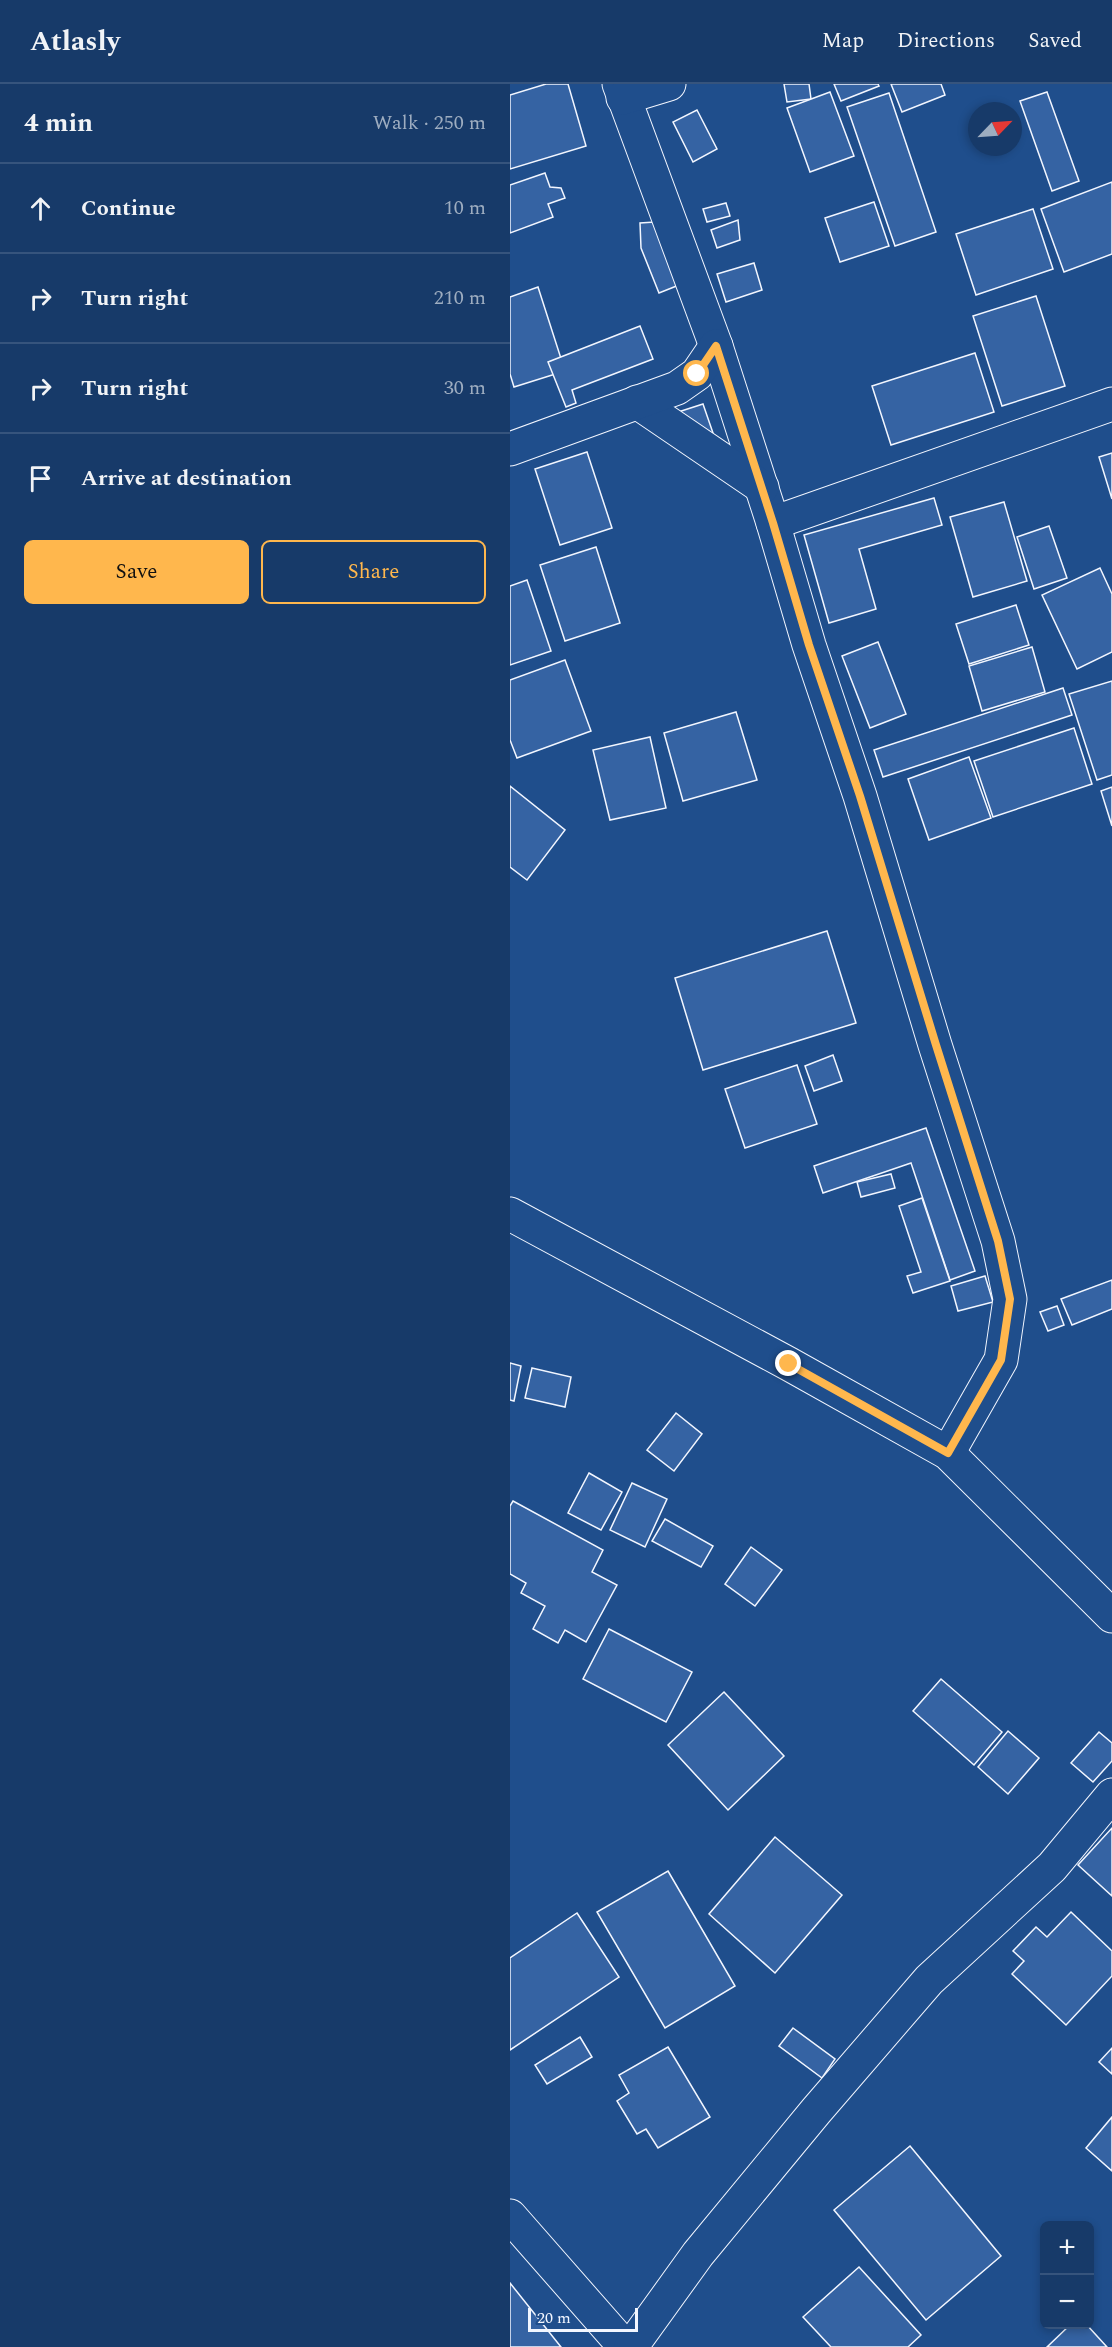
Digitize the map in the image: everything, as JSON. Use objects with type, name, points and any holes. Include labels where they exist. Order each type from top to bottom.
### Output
[{"type":"street","points":[[669,84],[621,91],[716,346],[762,488],[809,645],[864,807],[998,1241],[1010,1299],[1001,1360],[948,1453]]},
{"type":"street","points":[[510,448],[677,388],[697,374],[716,346]]},
{"type":"street","points":[[637,402],[762,488]]},
{"type":"street","points":[[773,523],[1112,404]]},
{"type":"street","points":[[510,1214],[789,1364],[948,1453],[1112,1616]]},
{"type":"street","points":[[630,2347],[698,2254],[816,2111],[929,1980],[1052,1867],[1112,1795]]},
{"type":"street","points":[[510,2216],[625,2347]]},
{"type":"building","points":[[546,84],[568,84],[586,146],[510,169],[510,95]]},
{"type":"building","points":[[784,84],[809,84],[811,99],[787,102]]},
{"type":"building","points":[[834,84],[878,84],[879,86],[841,101]]},
{"type":"building","points":[[891,84],[941,84],[945,95],[902,112]]},
{"type":"building","points":[[830,92],[854,156],[810,172],[787,108]]},
{"type":"building","points":[[1047,92],[1079,181],[1052,191],[1020,101]]},
{"type":"building","points":[[889,93],[936,232],[895,246],[847,107]]},
{"type":"building","points":[[697,110],[717,149],[693,162],[673,122]]},
{"type":"building","points":[[545,173],[550,187],[561,188],[565,198],[548,204],[553,217],[510,233],[510,185]]},
{"type":"building","points":[[1112,182],[1112,254],[1064,272],[1041,209]]},
{"type":"building","points":[[874,202],[889,246],[840,262],[825,218]]},
{"type":"building","points":[[726,203],[730,216],[707,222],[703,209]]},
{"type":"building","points":[[1033,209],[1053,269],[976,295],[956,234]]},
{"type":"building","points":[[738,220],[740,240],[717,248],[711,230]]},
{"type":"building","points":[[655,222],[684,283],[659,293],[641,248],[640,223]]},
{"type":"building","points":[[754,263],[762,290],[726,302],[717,274]]},
{"type":"building","points":[[538,287],[565,371],[514,387],[510,374],[510,297]]},
{"type":"building","points":[[1036,296],[1065,386],[1002,406],[973,316]]},
{"type":"building","points":[[640,326],[653,359],[572,390],[576,403],[566,407],[548,362]]},
{"type":"building","points":[[975,353],[994,412],[891,445],[872,386]]},
{"type":"building","points":[[703,404],[713,433],[683,444],[672,414]]},
{"type":"building","points":[[587,452],[612,528],[560,545],[535,469]]},
{"type":"building","points":[[1112,453],[1112,499],[1099,457]]},
{"type":"building","points":[[934,498],[942,525],[859,549],[876,609],[829,623],[804,535]]},
{"type":"building","points":[[1004,502],[1027,581],[973,597],[950,517]]},
{"type":"building","points":[[1049,526],[1067,578],[1034,589],[1017,537]]},
{"type":"building","points":[[596,547],[620,623],[565,641],[540,565]]},
{"type":"building","points":[[1100,568],[1112,594],[1112,652],[1077,669],[1042,595]]},
{"type":"building","points":[[527,580],[551,651],[510,665],[510,586]]},
{"type":"building","points":[[1016,605],[1029,645],[969,664],[956,624]]},
{"type":"building","points":[[878,642],[906,714],[870,728],[842,656]]},
{"type":"building","points":[[1032,647],[1045,692],[982,711],[969,666]]},
{"type":"building","points":[[565,660],[591,731],[517,758],[510,740],[510,680]]},
{"type":"building","points":[[1112,681],[1112,775],[1097,780],[1069,694]]},
{"type":"building","points":[[1063,688],[1072,715],[883,777],[874,750]]},
{"type":"building","points":[[736,712],[757,780],[683,801],[664,733]]},
{"type":"building","points":[[1074,728],[1092,784],[993,817],[974,761]]},
{"type":"building","points":[[650,737],[666,808],[610,820],[593,750]]},
{"type":"building","points":[[969,757],[991,818],[929,840],[908,779]]},
{"type":"building","points":[[510,786],[565,830],[527,880],[510,867]]},
{"type":"building","points":[[1112,787],[1112,826],[1101,791]]},
{"type":"building","points":[[827,931],[856,1023],[703,1070],[675,978]]},
{"type":"building","points":[[833,1055],[842,1081],[814,1091],[805,1066]]},
{"type":"building","points":[[797,1065],[817,1124],[745,1148],[725,1089]]},
{"type":"building","points":[[926,1128],[975,1271],[950,1280],[911,1163],[823,1193],[814,1166]]},
{"type":"building","points":[[891,1174],[895,1188],[861,1197],[857,1182]]},
{"type":"building","points":[[922,1198],[950,1281],[913,1293],[907,1276],[921,1272],[899,1206]]},
{"type":"building","points":[[985,1276],[993,1302],[958,1311],[951,1286]]},
{"type":"building","points":[[1112,1280],[1112,1309],[1072,1325],[1061,1299]]},
{"type":"building","points":[[1057,1306],[1064,1325],[1048,1331],[1040,1312]]},
{"type":"building","points":[[510,1363],[521,1366],[514,1401],[510,1400]]},
{"type":"building","points":[[532,1368],[571,1377],[565,1407],[525,1398]]},
{"type":"building","points":[[676,1413],[702,1434],[674,1471],[647,1450]]},
{"type":"building","points":[[589,1473],[622,1492],[601,1530],[568,1513]]},
{"type":"building","points":[[632,1483],[667,1499],[645,1547],[610,1530]]},
{"type":"building","points":[[513,1501],[603,1550],[592,1572],[617,1585],[586,1642],[565,1630],[558,1643],[533,1629],[545,1606],[521,1593],[526,1583],[510,1574],[510,1506]]},
{"type":"building","points":[[665,1519],[713,1546],[701,1567],[652,1541]]},
{"type":"building","points":[[751,1547],[782,1570],[755,1606],[725,1584]]},
{"type":"building","points":[[609,1629],[692,1672],[666,1722],[583,1679]]},
{"type":"building","points":[[941,1679],[1002,1732],[974,1765],[913,1711]]},
{"type":"building","points":[[724,1692],[784,1756],[728,1810],[668,1745]]},
{"type":"building","points":[[1008,1731],[1039,1758],[1008,1794],[978,1767]]},
{"type":"building","points":[[1099,1732],[1112,1743],[1112,1761],[1093,1782],[1071,1763]]},
{"type":"building","points":[[1112,1828],[1112,1896],[1078,1865]]},
{"type":"building","points":[[775,1837],[842,1895],[775,1973],[709,1914]]},
{"type":"building","points":[[668,1871],[735,1986],[665,2028],[597,1912]]},
{"type":"building","points":[[1071,1912],[1112,1951],[1112,1976],[1066,2025],[1012,1974],[1024,1961],[1013,1951],[1036,1927],[1047,1937]]},
{"type":"building","points":[[577,1913],[619,1977],[510,2050],[510,1958]]},
{"type":"building","points":[[793,2028],[835,2059],[822,2078],[779,2046]]},
{"type":"building","points":[[580,2037],[592,2057],[547,2084],[535,2065]]},
{"type":"building","points":[[668,2047],[710,2117],[658,2148],[646,2129],[637,2134],[617,2101],[629,2093],[619,2075]]},
{"type":"building","points":[[1112,2048],[1112,2074],[1099,2062]]},
{"type":"building","points":[[1112,2117],[1112,2171],[1086,2148]]},
{"type":"building","points":[[910,2146],[1001,2256],[926,2320],[834,2210]]},
{"type":"building","points":[[859,2267],[921,2335],[908,2347],[831,2347],[803,2317]]},
{"type":"building","points":[[510,2283],[561,2347],[510,2347]]},
{"type":"building","points":[[1066,2329],[1091,2329],[1107,2347],[1047,2347]]},
{"type":"route","points":[[697,374],[716,346],[773,523],[809,645],[860,796],[998,1241],[1010,1299],[1001,1360],[948,1453],[789,1364]]}]
